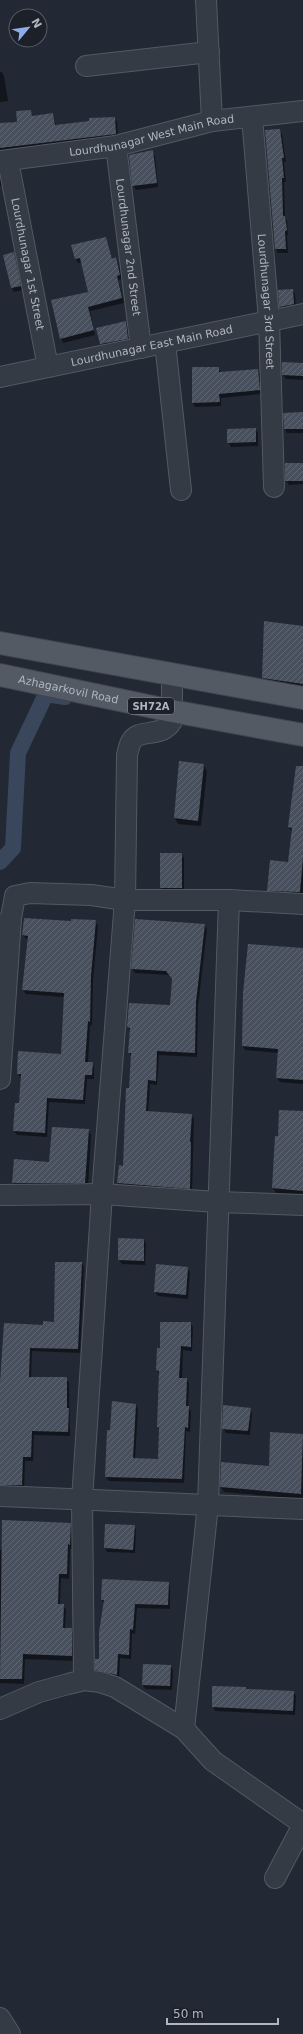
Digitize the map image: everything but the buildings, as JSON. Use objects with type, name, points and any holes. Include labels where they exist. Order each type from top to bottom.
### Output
[{"type":"main road","points":[[2,675],[7,645],[303,698]]},
{"type":"main road","name":"Azhagarkovil Road","points":[[2,675],[172,716],[303,735]]},
{"type":"street","points":[[206,0],[212,121]]},
{"type":"street","points":[[86,66],[209,52]]},
{"type":"street","name":"Lourdhunagar West Main Road","points":[[4,161],[116,146],[212,121],[303,111]]},
{"type":"street","name":"Lourdhunagar 3rd Street","points":[[252,117],[269,320],[274,486]]},
{"type":"street","name":"Lourdhunagar 2nd Street","points":[[116,146],[141,348]]},
{"type":"street","name":"Lourdhunagar 1st Street","points":[[4,161],[48,367]]},
{"type":"street","name":"Lourdhunagar East Main Road","points":[[0,377],[303,314]]},
{"type":"street","points":[[165,343],[180,490]]},
{"type":"street","points":[[84,1680],[82,1500],[102,1194],[125,900],[127,755],[131,741],[141,734],[163,731],[168,727],[172,716],[172,675]]},
{"type":"street","points":[[0,1079],[6,923],[15,896],[30,893],[91,895],[125,900],[228,900],[303,904]]},
{"type":"street","points":[[184,1730],[208,1505],[228,900]]},
{"type":"street","points":[[0,1195],[102,1194],[217,1202],[303,1205]]},
{"type":"street","points":[[0,1496],[303,1509]]},
{"type":"street","points":[[0,1709],[39,1692],[84,1680],[100,1682],[115,1687],[184,1730],[213,1761],[303,1824],[275,1878]]},
{"type":"street","points":[[0,2018],[10,2034]]},
{"type":"waterway","points":[[0,862],[13,848],[18,753],[46,694],[65,697]]}]
